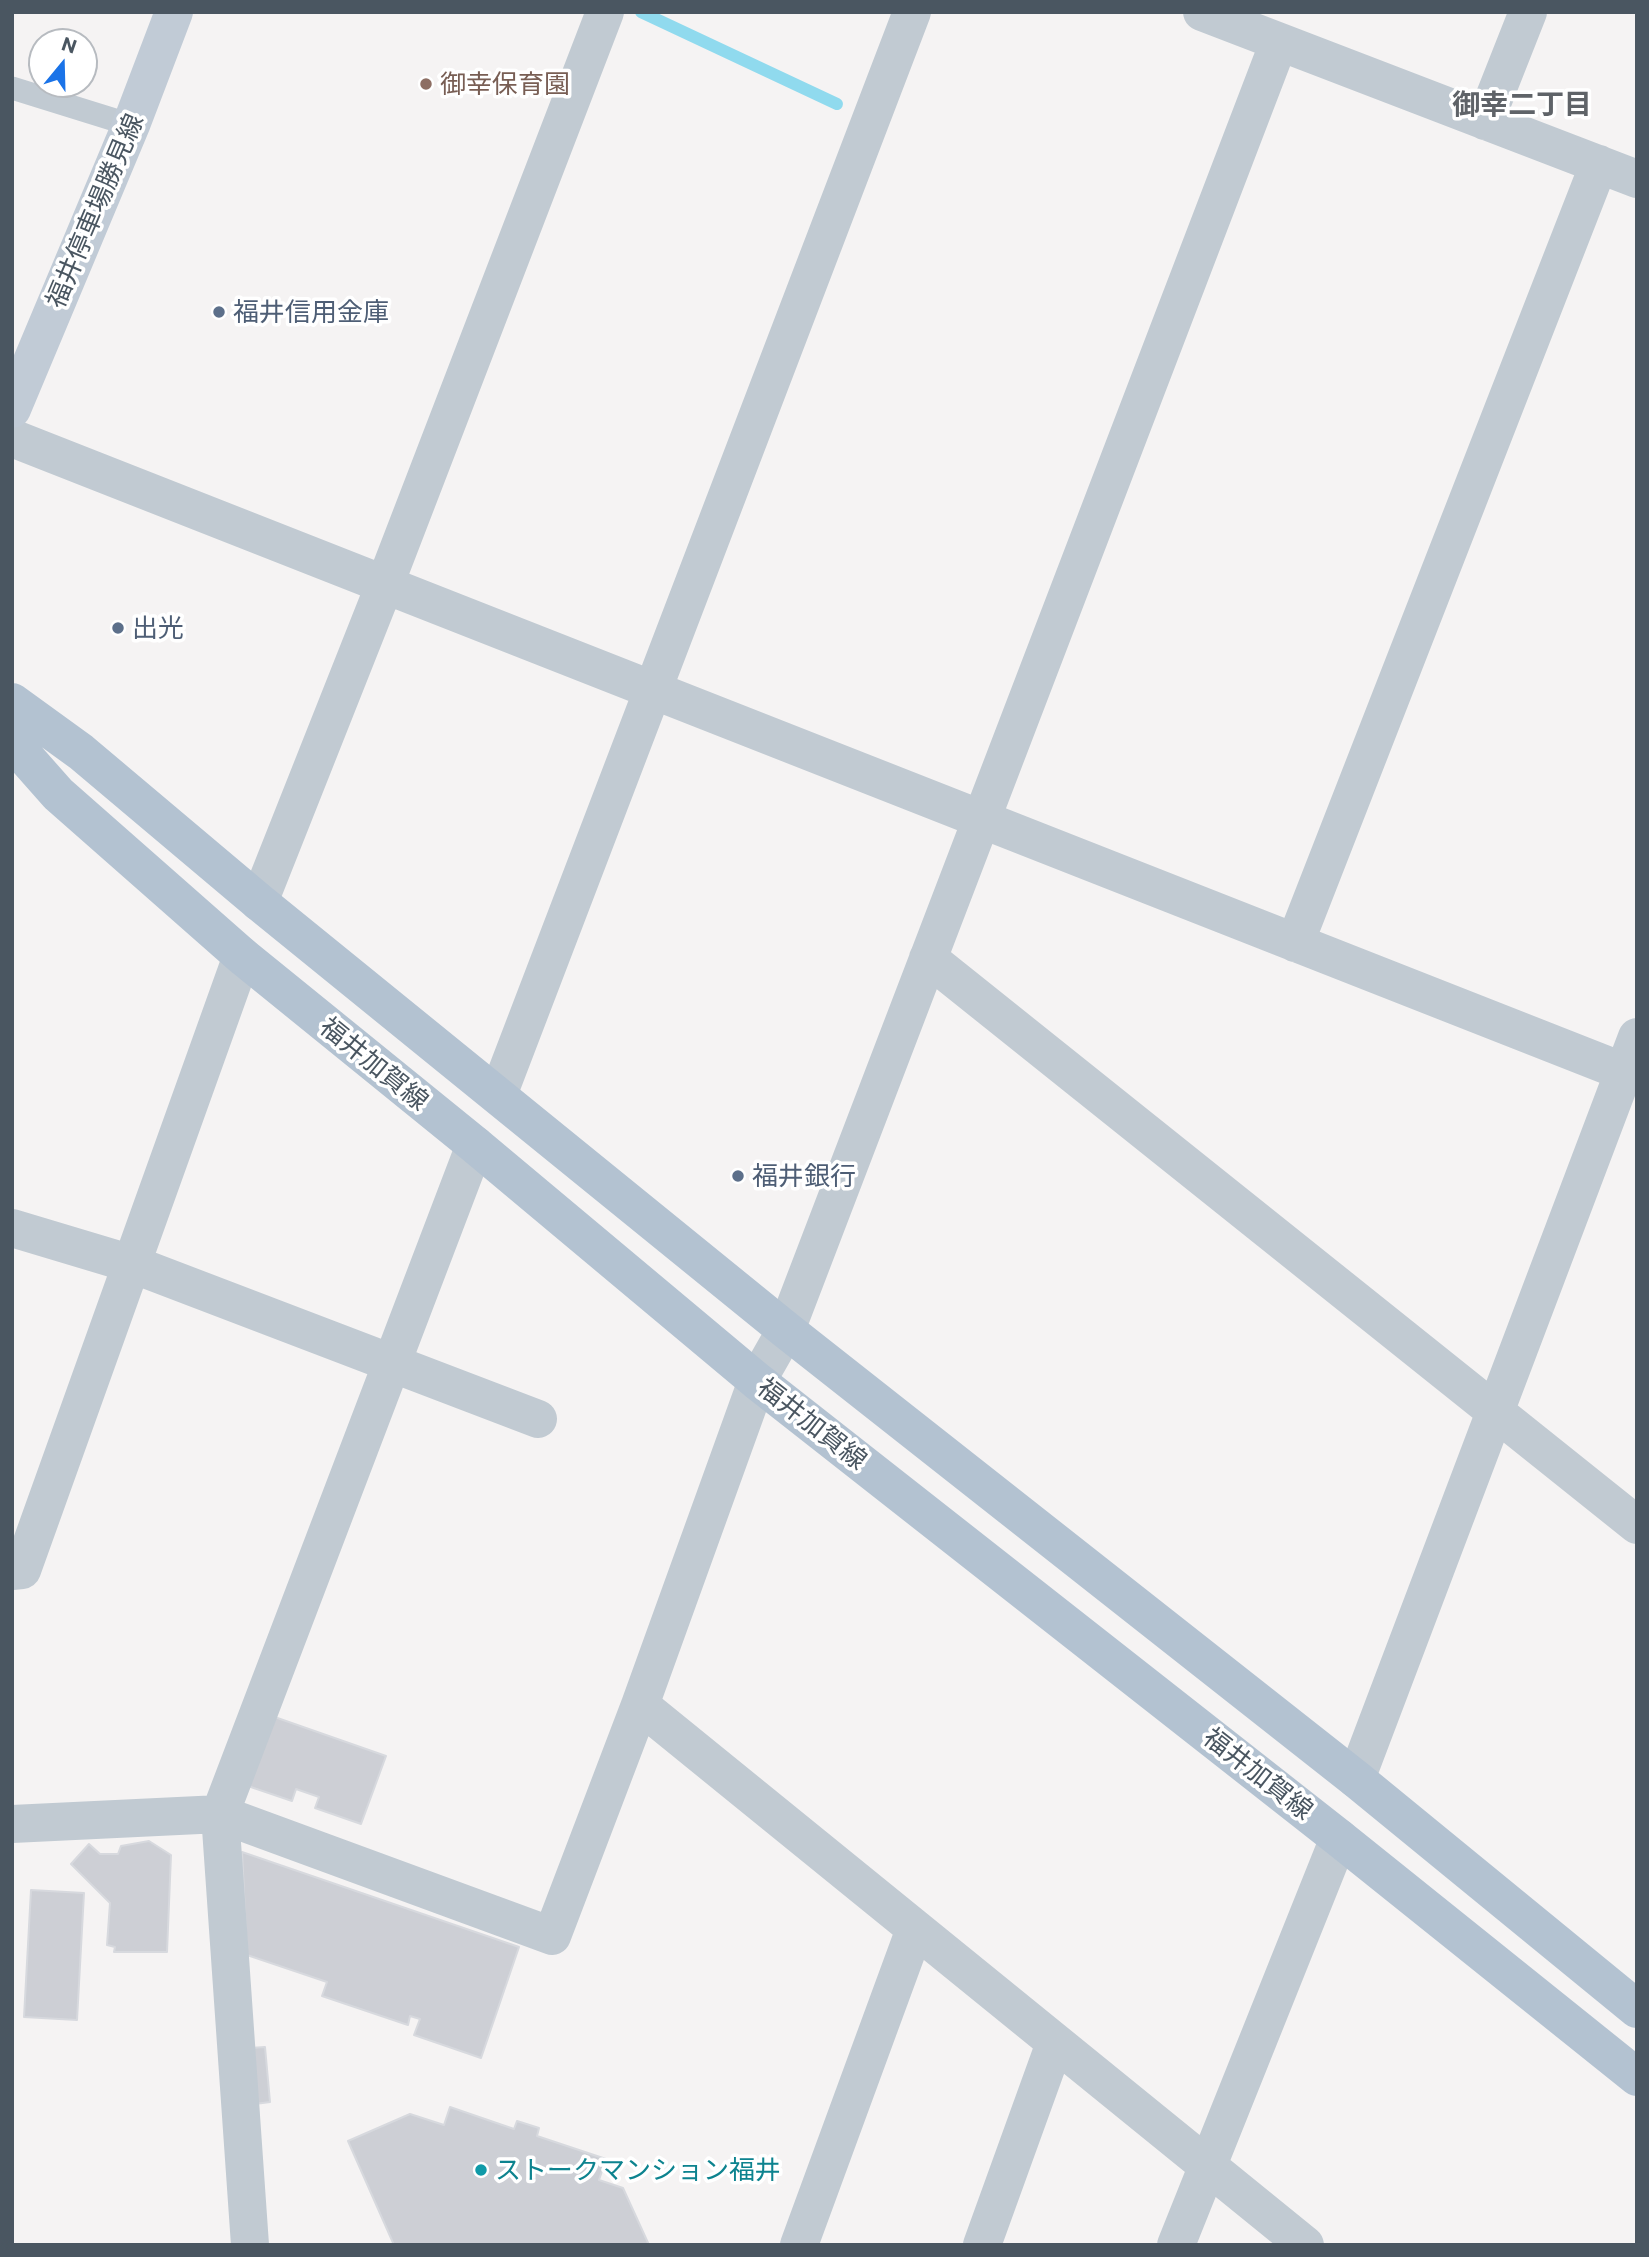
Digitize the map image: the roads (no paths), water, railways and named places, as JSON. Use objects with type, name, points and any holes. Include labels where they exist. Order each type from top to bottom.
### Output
[{"type":"main road","name":"福井停車場勝見線","points":[[12,409],[131,125],[174,12]]},
{"type":"main road","name":"福井加賀線","points":[[12,702],[81,752],[258,902],[786,1330],[1356,1779],[1637,2009]]},
{"type":"main road","name":"福井加賀線","points":[[12,742],[58,794],[242,956],[475,1145],[757,1381],[1339,1838],[1637,2077]]},
{"type":"street","points":[[258,902],[386,584],[605,12]]},
{"type":"street","points":[[498,1095],[912,12]]},
{"type":"street","points":[[1202,12],[1637,179]]},
{"type":"street","points":[[1485,121],[1528,12]]},
{"type":"street","points":[[12,1824],[220,1814],[552,1936],[757,1381],[786,1330],[1279,42]]},
{"type":"street","points":[[1295,943],[1599,164]]},
{"type":"street","points":[[12,438],[1295,943],[1632,1062],[1356,1779]]},
{"type":"street","points":[[12,1571],[22,1570],[242,956]]},
{"type":"street","points":[[928,958],[1637,1525]]},
{"type":"street","points":[[250,2245],[220,1814],[475,1145]]},
{"type":"street","points":[[12,1228],[132,1264],[538,1419]]},
{"type":"street","points":[[639,1705],[1305,2245]]},
{"type":"street","points":[[1177,2245],[1206,2166],[1339,1838]]},
{"type":"street","points":[[799,2245],[915,1929]]},
{"type":"street","points":[[982,2245],[1055,2043]]},
{"type":"lane","points":[[12,88],[131,125]]},
{"type":"waterway","points":[[641,12],[837,104]]},
{"type":"place","name":"御幸保育園","points":[[426,84]]},
{"type":"place","name":"福井信用金庫","points":[[219,312]]},
{"type":"place","name":"出光","points":[[118,628]]},
{"type":"place","name":"福井銀行","points":[[738,1176]]},
{"type":"place","name":"ストークマンション福井","points":[[481,2170]]},
{"type":"district","name":"御幸二丁目","points":[[1522,105]]}]
